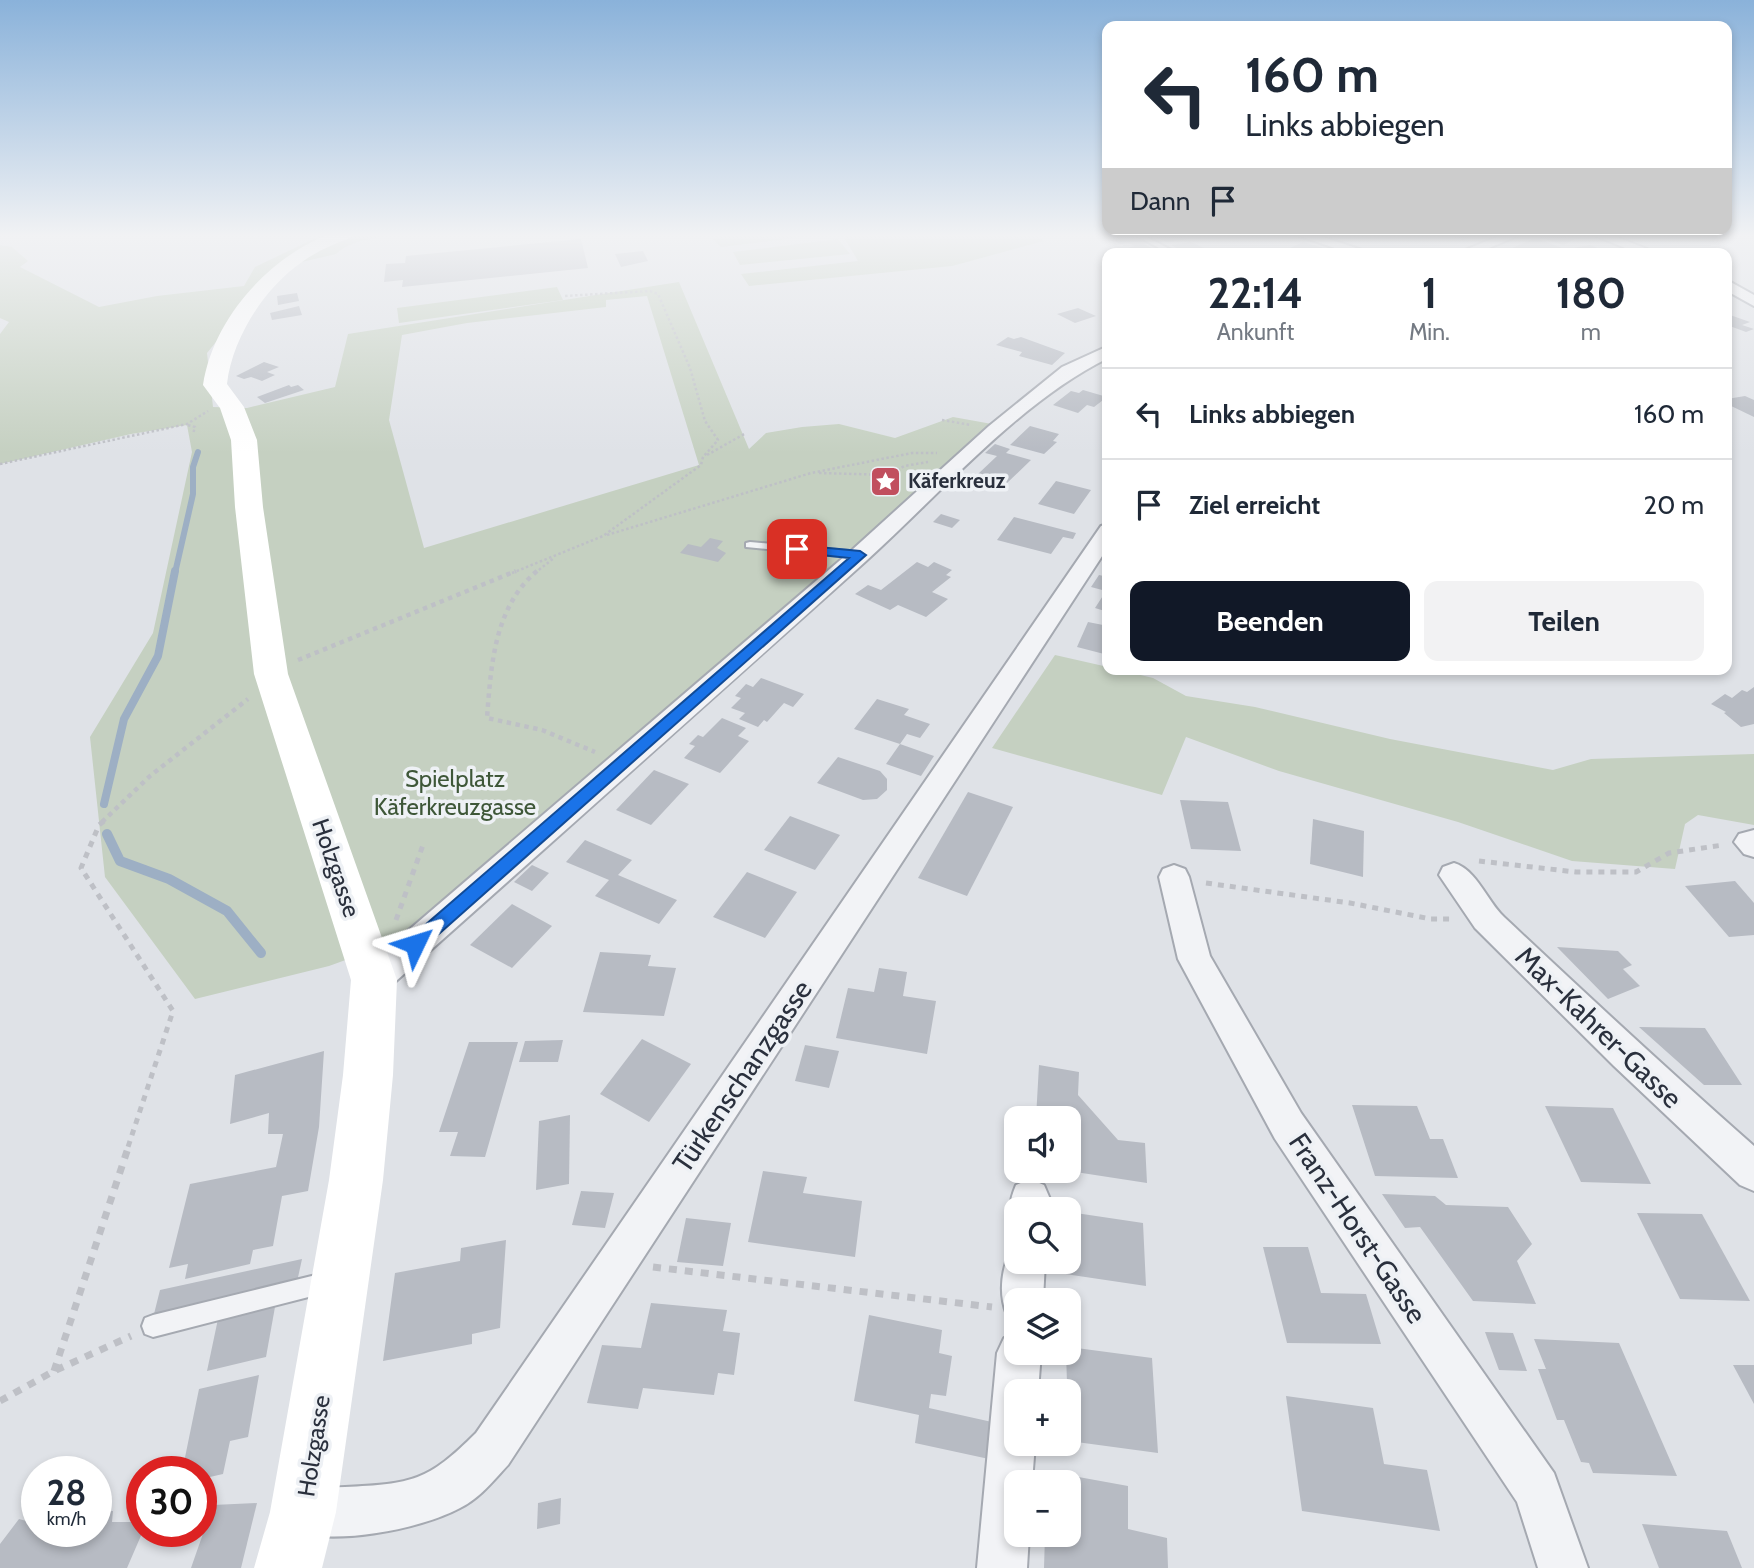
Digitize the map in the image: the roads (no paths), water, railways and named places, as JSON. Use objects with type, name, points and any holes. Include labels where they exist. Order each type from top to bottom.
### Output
[{"type":"street","name":"Holzgasse","points":[[249,307],[222,351],[215,385],[226,399],[244,440],[249,507],[271,674],[374,980],[365,1101],[340,1279],[296,1540]]},
{"type":"street","points":[[374,980],[860,555],[968,455],[1068,371],[1102,354]]},
{"type":"street","name":"Türkenschanzgasse","points":[[296,1540],[391,1507],[427,1498],[460,1481],[492,1449],[1102,539]]},
{"type":"street","name":"Max-Kahrer-Gasse","points":[[1454,875],[1486,919],[1626,1055],[1754,1172]]},
{"type":"street","name":"Franz-Horst-Gasse","points":[[1174,877],[1194,959],[1288,1126],[1537,1490],[1563,1568]]},
{"type":"street","points":[[1002,1568],[1017,1365]]},
{"type":"lane","points":[[750,545],[860,555]]},
{"type":"lane","points":[[153,1326],[340,1279]]},
{"type":"waterway","points":[[175,573],[193,494],[193,467],[198,452]]},
{"type":"waterway","points":[[104,804],[124,719],[158,656],[175,571]]},
{"type":"waterway","points":[[107,834],[120,861],[169,879],[227,911],[261,953]]},
{"type":"place","name":"Käferkreuz","points":[[885,481]]},
{"type":"park label","name":"Spielplatz Käferkreuzgasse","points":[[455,793]]}]
